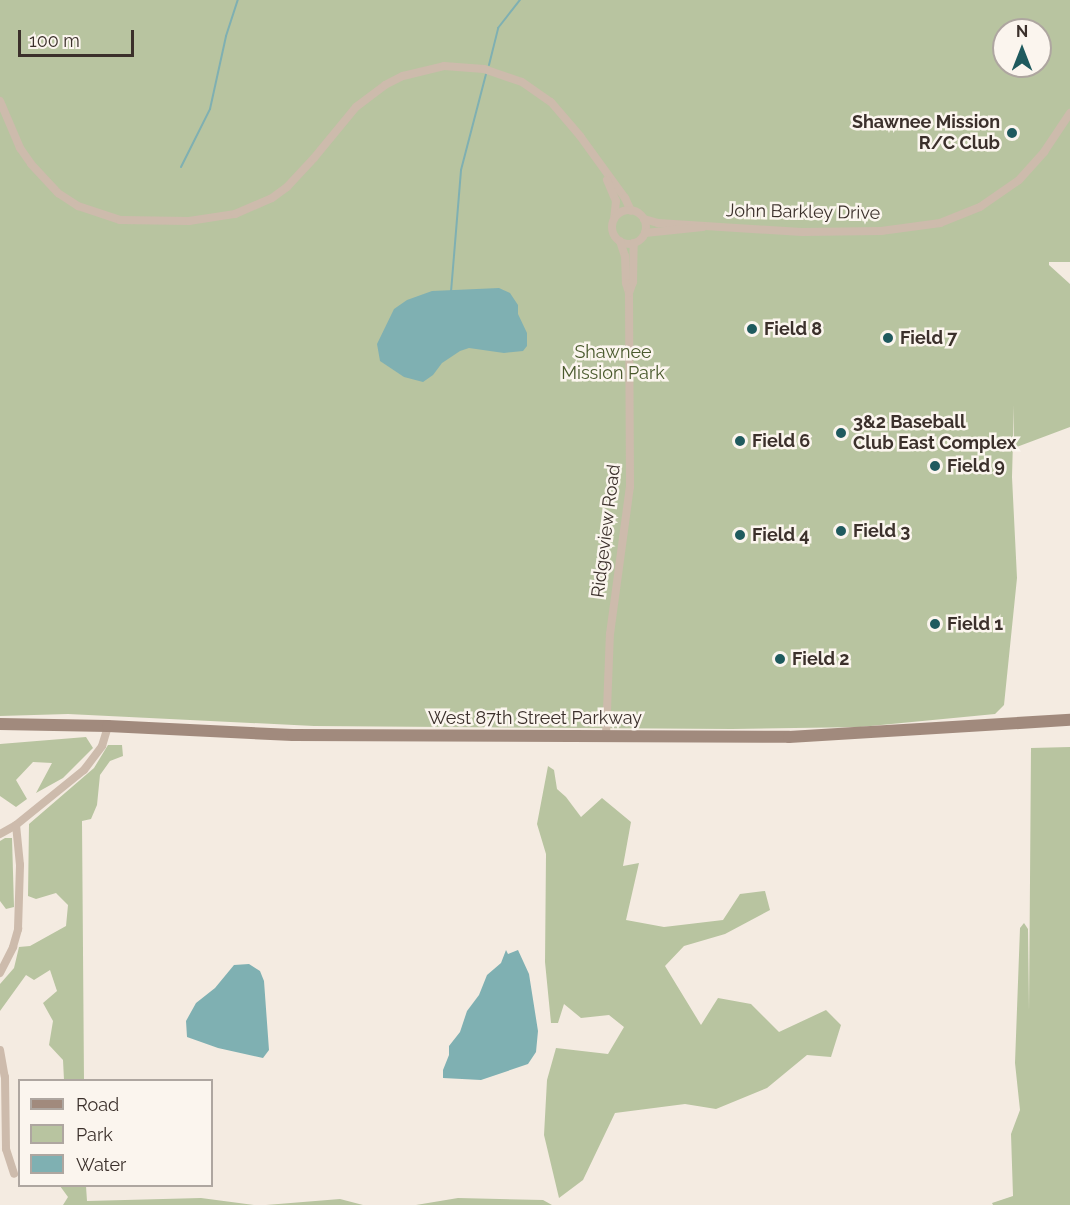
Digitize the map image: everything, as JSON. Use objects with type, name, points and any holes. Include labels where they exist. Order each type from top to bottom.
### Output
[{"type":"main road","name":"West 87th Street Parkway","points":[[0,724],[108,726],[292,735],[799,737],[1070,720]]},
{"type":"street","points":[[0,101],[20,148],[43,178],[78,206],[120,219],[189,221],[217,219],[255,207],[286,187],[369,96],[403,76],[444,66],[484,69],[522,82],[538,92],[565,116],[625,198],[631,211],[644,219],[706,226]]},
{"type":"street","name":"John Barkley Drive","points":[[706,226],[848,233],[940,223],[980,207],[1019,180],[1044,152],[1070,113]]},
{"type":"street","points":[[601,166],[616,201],[614,233],[620,241],[625,256],[626,283],[629,293]]},
{"type":"street","points":[[614,219],[623,212],[631,211]]},
{"type":"street","points":[[644,219],[645,233]]},
{"type":"street","points":[[629,293],[633,282],[634,243],[645,233],[693,230],[706,226]]},
{"type":"street","points":[[620,241],[634,243]]},
{"type":"street","name":"Ridgeview Road","points":[[606,735],[610,634],[630,487],[629,293]]},
{"type":"street","points":[[0,834],[16,825],[84,770],[102,746],[108,726]]},
{"type":"street","points":[[0,973],[13,947],[19,922],[20,865],[16,825]]},
{"type":"street","points":[[0,1050],[5,1077],[6,1149],[14,1174]]},
{"type":"green space","name":"Shawnee Mission Park","points":[[0,0],[1070,0],[1070,262],[1049,262],[1049,265],[1070,284],[1070,427],[1014,448],[1014,405],[1012,477],[1017,578],[1004,705],[995,714],[860,727],[732,729],[314,726],[68,714],[0,716]]},
{"type":"green space","points":[[86,737],[93,748],[63,778],[36,793],[52,763],[33,762],[16,780],[27,799],[16,807],[0,796],[0,744]]},
{"type":"green space","points":[[108,745],[122,745],[123,756],[110,761],[100,775],[97,805],[91,819],[82,821],[84,1079],[64,1079],[63,1060],[49,1045],[53,1021],[43,1003],[57,991],[50,970],[34,980],[26,975],[0,1011],[0,984],[14,968],[19,947],[30,946],[66,926],[68,905],[56,893],[36,899],[28,896],[29,824],[94,768]]},
{"type":"green space","points":[[1070,747],[1070,1205],[993,1205],[992,1203],[1013,1196],[1011,1134],[1020,1110],[1015,1063],[1020,928],[1024,923],[1028,929],[1029,1011],[1031,748]]},
{"type":"green space","points":[[548,766],[554,770],[557,789],[581,817],[602,798],[631,822],[623,866],[639,863],[626,920],[664,927],[723,920],[740,894],[765,891],[770,910],[725,934],[684,946],[665,966],[701,1025],[718,998],[751,1004],[779,1032],[826,1010],[841,1025],[831,1057],[807,1055],[767,1088],[716,1109],[685,1104],[615,1113],[583,1180],[559,1198],[544,1135],[547,1080],[556,1048],[608,1054],[624,1027],[609,1015],[581,1018],[564,1004],[558,1023],[551,1023],[545,962],[546,854],[537,824]]},
{"type":"green space","points":[[12,838],[14,907],[6,909],[0,901],[0,841]]},
{"type":"green space","points":[[61,1187],[86,1187],[87,1201],[201,1198],[254,1205],[63,1205],[68,1197]]},
{"type":"green space","points":[[458,1198],[543,1200],[552,1205],[416,1205]]},
{"type":"green space","points":[[340,1199],[363,1205],[266,1205]]},
{"type":"water","points":[[499,288],[510,293],[518,305],[518,314],[527,333],[527,346],[523,351],[504,353],[469,348],[442,363],[433,375],[423,382],[404,377],[380,361],[377,344],[394,309],[407,300],[432,291]]},
{"type":"water","points":[[506,950],[508,954],[518,950],[529,974],[538,1031],[536,1052],[528,1064],[481,1080],[443,1078],[449,1046],[460,1032],[467,1011],[479,995],[487,975],[501,963]]},
{"type":"water","points":[[249,964],[260,971],[264,981],[269,1050],[263,1058],[218,1048],[187,1037],[186,1021],[196,1003],[215,988],[234,965]]},
{"type":"waterway","points":[[181,167],[210,109],[226,36],[238,0]]},
{"type":"waterway","points":[[489,65],[498,28],[520,0]]},
{"type":"waterway","points":[[451,292],[461,170],[486,74]]},
{"type":"place","name":"Shawnee Mission R/C Club","points":[[1012,133]]},
{"type":"place","name":"Field 8","points":[[752,329]]},
{"type":"place","name":"Field 7","points":[[888,338]]},
{"type":"place","name":"3&2 Baseball Club East Complex","points":[[841,433]]},
{"type":"place","name":"Field 6","points":[[740,441]]},
{"type":"place","name":"Field 9","points":[[935,466]]},
{"type":"place","name":"Field 3","points":[[841,531]]},
{"type":"place","name":"Field 4","points":[[740,535]]},
{"type":"place","name":"Field 1","points":[[935,624]]},
{"type":"place","name":"Field 2","points":[[780,659]]}]
